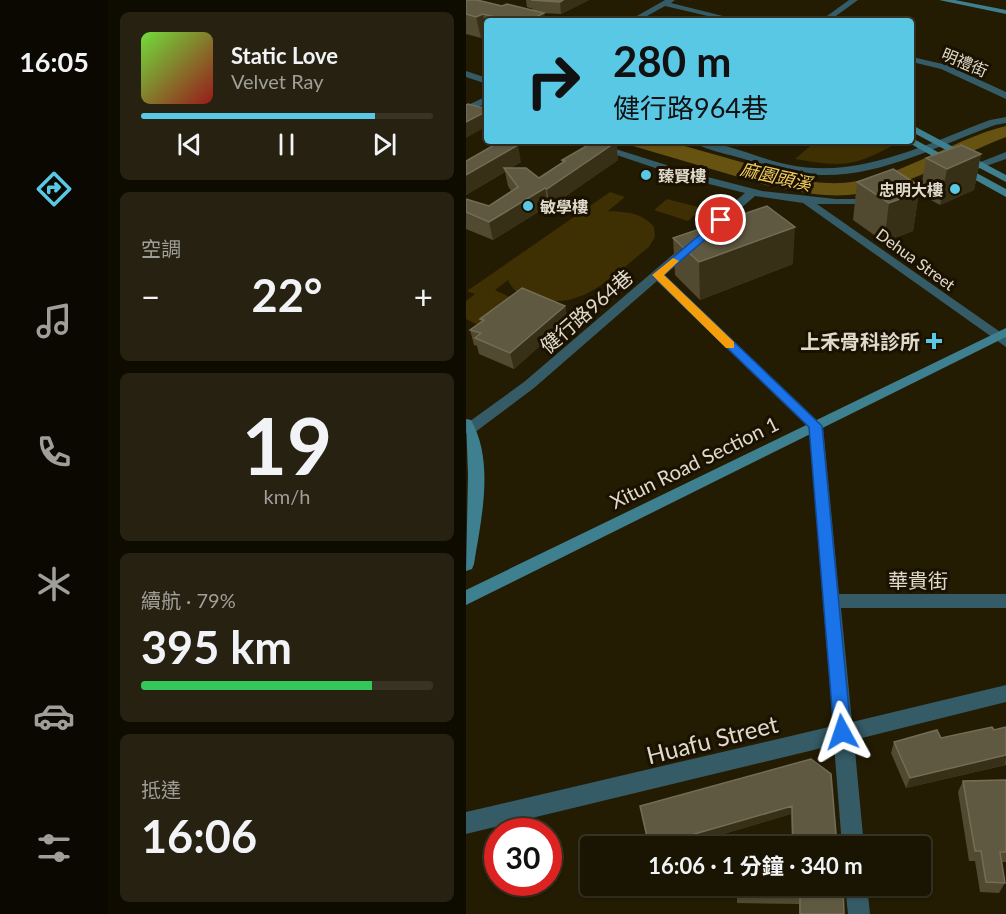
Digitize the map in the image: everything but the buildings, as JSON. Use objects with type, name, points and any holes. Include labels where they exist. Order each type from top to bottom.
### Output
[{"type":"street","points":[[828,18],[854,0]]},
{"type":"street","points":[[943,0],[1005,11]]},
{"type":"street","points":[[638,18],[667,2],[728,18]]},
{"type":"street","name":"明禮街","points":[[914,60],[944,67],[1006,96]]},
{"type":"street","points":[[466,75],[484,80]]},
{"type":"street","points":[[469,107],[484,100]]},
{"type":"street","points":[[469,107],[484,112]]},
{"type":"street","points":[[707,144],[794,169],[820,172],[859,169],[1006,119]]},
{"type":"street","points":[[914,129],[1006,179]]},
{"type":"street","points":[[914,142],[958,170],[1006,194]]},
{"type":"street","points":[[590,144],[752,193],[807,202],[850,204],[884,199]]},
{"type":"street","points":[[958,170],[974,161],[1006,155]]},
{"type":"street","name":"健行路964巷","points":[[467,427],[529,385],[752,193]]},
{"type":"street","name":"Dehua Street","points":[[807,202],[1002,337]]},
{"type":"street","points":[[657,275],[816,426],[852,836]]},
{"type":"street","name":"Xitun Road Section 1","points":[[466,598],[1002,337]]},
{"type":"street","points":[[466,564],[476,493],[467,427]]},
{"type":"street","name":"華貴街","points":[[831,601],[1006,601]]},
{"type":"street","name":"Huafu Street","points":[[466,823],[616,789],[1006,693]]},
{"type":"street","points":[[857,896],[859,914]]},
{"type":"shaded area","points":[[812,144],[895,144],[873,156],[850,163],[827,164],[795,159]]},
{"type":"shaded area","points":[[610,192],[625,197],[608,211],[639,216],[654,227],[655,237],[649,247],[596,289],[582,296],[550,301],[527,297],[515,290],[508,280],[495,290],[514,299],[480,326],[466,319],[466,301],[475,294],[467,291]]},
{"type":"shaded area","points":[[667,199],[702,208],[688,221],[654,210]]},
{"type":"water","points":[[626,144],[678,144],[783,174],[769,186]]},
{"type":"waterway","name":"麻園頭溪","points":[[739,168],[812,188],[841,190],[856,188],[894,178],[1006,131]]},
{"type":"slow traffic","points":[[673,261],[657,275],[730,345]]},
{"type":"place","name":"臻賢樓","points":[[646,175]]},
{"type":"place","name":"忠明大樓","points":[[955,189]]},
{"type":"place","name":"敏學樓","points":[[528,206]]},
{"type":"place","name":"上禾骨科診所","points":[[934,341]]},
{"type":"route","points":[[721,220],[657,275],[816,426],[842,732]]}]
